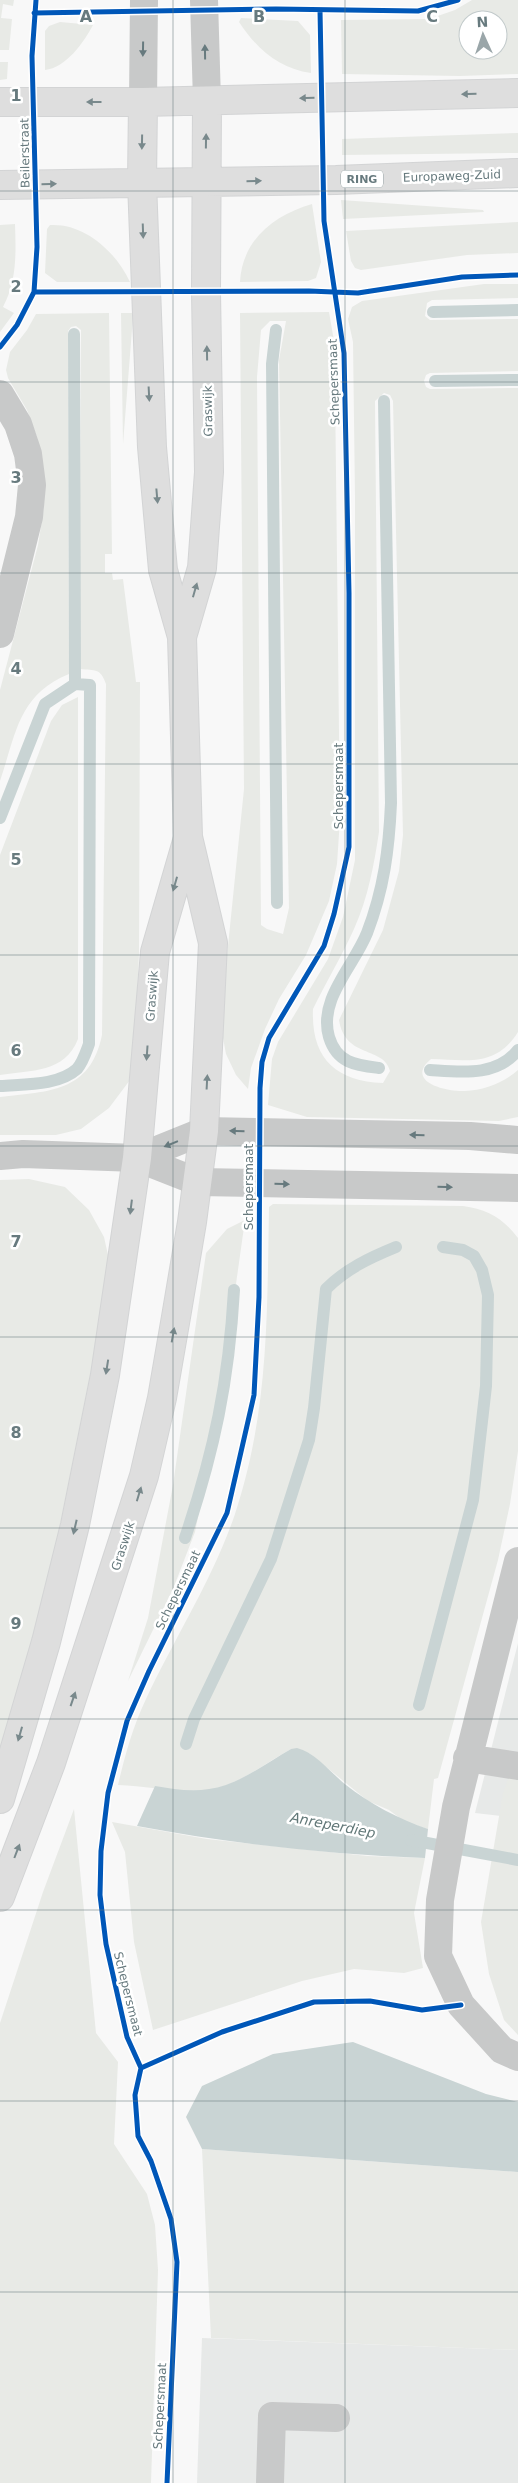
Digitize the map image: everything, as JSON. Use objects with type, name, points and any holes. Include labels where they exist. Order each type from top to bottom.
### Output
[{"type":"main road","points":[[0,102],[207,101],[518,93]]},
{"type":"main road","points":[[205,182],[207,101]]},
{"type":"main road","points":[[142,182],[143,102]]},
{"type":"main road","name":"Europaweg-Zuid","points":[[0,185],[336,180],[518,173]]},
{"type":"main road","name":"Graswijk","points":[[0,1897],[51,1763],[144,1476],[162,1398],[198,1182],[204,1131],[213,943],[188,837],[182,637],[163,570],[152,447],[142,182]]},
{"type":"main road","name":"Graswijk","points":[[182,637],[202,568],[209,472],[205,182]]},
{"type":"main road","name":"Graswijk","points":[[0,1799],[46,1642],[75,1524],[105,1375],[137,1158],[155,952],[188,837]]},
{"type":"street","points":[[143,102],[144,0]]},
{"type":"street","points":[[204,0],[207,101]]},
{"type":"street","points":[[0,394],[18,424],[28,454],[32,485],[29,517],[0,634]]},
{"type":"street","points":[[137,1158],[204,1131]]},
{"type":"street","name":"Schepersmaat","points":[[204,1131],[470,1136],[518,1140]]},
{"type":"street","points":[[0,1156],[23,1154],[137,1158],[198,1182]]},
{"type":"street","name":"Schepersmaat","points":[[198,1182],[518,1188]]},
{"type":"street","points":[[518,1561],[466,1758],[456,1807],[440,1900],[438,1956],[461,2005],[502,2050],[518,2057]]},
{"type":"street","points":[[466,1758],[518,1766]]},
{"type":"street","points":[[270,2483],[272,2416],[336,2418]]},
{"type":"shaded area","points":[[0,0],[14,0],[13,6],[3,4],[1,18],[12,19],[9,50],[0,50]]},
{"type":"shaded area","points":[[472,0],[518,0],[518,74],[460,76],[342,74],[341,20],[429,19],[455,10]]},
{"type":"shaded area","points":[[241,18],[298,21],[310,35],[311,73],[289,67],[269,56],[239,22]]},
{"type":"shaded area","points":[[60,22],[93,25],[74,53],[60,65],[45,70],[45,31],[49,26]]},
{"type":"shaded area","points":[[0,62],[8,62],[7,79],[0,80]]},
{"type":"shaded area","points":[[518,133],[518,153],[342,155],[342,139]]},
{"type":"shaded area","points":[[341,200],[483,210],[484,212],[343,219]]},
{"type":"shaded area","points":[[312,204],[321,262],[316,278],[308,281],[240,282],[242,267],[247,254],[262,231],[285,215]]},
{"type":"shaded area","points":[[518,222],[518,253],[467,255],[361,270],[355,268],[351,261],[346,231]]},
{"type":"shaded area","points":[[15,224],[13,277],[8,297],[3,307],[14,313],[0,332],[0,225]]},
{"type":"shaded area","points":[[50,225],[63,226],[87,234],[108,250],[117,260],[130,282],[57,282],[45,273],[47,229]]},
{"type":"shaded area","points":[[484,284],[518,284],[518,298],[432,300],[427,303],[425,316],[430,320],[518,319],[518,371],[430,373],[426,375],[424,381],[426,387],[430,389],[518,388],[518,1032],[500,1051],[490,1056],[469,1060],[431,1059],[424,1067],[422,1074],[431,1084],[448,1090],[465,1091],[493,1085],[506,1079],[518,1070],[518,1117],[499,1121],[307,1117],[268,1105],[272,1059],[278,1042],[328,959],[343,917],[355,860],[353,342],[348,319],[352,307],[362,301]],"holes":[[[384,393],[390,395],[393,401],[403,835],[399,871],[383,930],[339,1020],[343,1032],[349,1041],[356,1047],[380,1058],[386,1063],[390,1071],[383,1083],[352,1077],[339,1072],[329,1064],[316,1041],[313,1026],[313,1009],[359,917],[370,881],[379,832],[375,401]]]},
{"type":"shaded area","points":[[329,312],[334,341],[335,386],[340,819],[337,864],[329,901],[306,955],[279,999],[265,1029],[251,1068],[248,1089],[236,1075],[226,1054],[223,1038],[224,985],[244,789],[240,313]],"holes":[[[270,321],[286,321],[279,360],[289,908],[283,934],[261,925],[257,377],[261,330]]]},
{"type":"shaded area","points":[[109,313],[112,554],[105,554],[105,573],[112,573],[113,580],[123,579],[136,682],[140,682],[139,954],[133,1076],[109,1108],[81,1129],[56,1135],[0,1135],[0,1097],[51,1090],[77,1079],[88,1068],[96,1054],[102,1035],[106,684],[99,672],[80,669],[79,664],[81,330],[76,326],[71,327],[68,331],[69,674],[39,693],[29,705],[15,732],[0,781],[0,690],[38,545],[44,508],[43,468],[37,437],[27,410],[8,378],[6,370],[10,352],[27,330],[36,314]]},
{"type":"shaded area","points":[[121,313],[132,313],[133,317],[123,444]]},
{"type":"shaded area","points":[[78,697],[78,1039],[65,1058],[56,1064],[46,1068],[0,1075],[0,855],[51,721],[62,705]]},
{"type":"shaded area","points":[[29,1179],[65,1187],[89,1210],[104,1237],[112,1273],[51,1584],[0,1748],[0,1180]]},
{"type":"shaded area","points":[[273,1204],[472,1207],[487,1212],[501,1220],[518,1238],[518,1451],[510,1504],[498,1560],[438,1778],[434,1779],[428,1829],[405,1822],[389,1810],[368,1801],[309,1753],[291,1749],[241,1779],[219,1788],[197,1791],[118,1785],[141,1709],[216,1562],[235,1514],[246,1476],[260,1400],[264,1362],[268,1286],[269,1207]]},
{"type":"shaded area","points":[[245,1220],[215,1433],[195,1532],[173,1589],[128,1681],[148,1618],[173,1485],[206,1253],[227,1229]]},
{"type":"shaded area","points":[[518,1643],[518,1818],[475,1813]]},
{"type":"shaded area","points":[[518,1754],[518,2035],[504,2020],[489,1974],[481,1922],[503,1793]]},
{"type":"shaded area","points":[[74,1809],[96,2033],[118,2062],[114,2144],[147,2194],[155,2225],[158,2270],[151,2483],[0,2483],[0,2023],[43,1892]]},
{"type":"shaded area","points":[[112,1822],[207,1839],[368,1856],[425,1858],[414,1913],[423,1968],[404,1973],[354,1969],[302,1981],[153,2030],[134,1942],[125,1852]]},
{"type":"shaded area","points":[[202,2149],[518,2172],[518,2350],[211,2338]]},
{"type":"shaded area","points":[[202,2338],[518,2350],[518,2483],[197,2483]]},
{"type":"water","points":[[297,1748],[316,1758],[355,1792],[396,1816],[428,1829],[425,1858],[352,1854],[280,1847],[208,1838],[137,1826],[155,1786],[189,1790],[220,1787],[252,1773],[291,1749]]},
{"type":"water","points":[[353,2042],[486,2094],[518,2102],[518,2172],[202,2149],[186,2117],[202,2086],[273,2054]]},
{"type":"waterway","points":[[433,312],[518,310]]},
{"type":"waterway","points":[[276,330],[272,364],[277,903]]},
{"type":"waterway","points":[[74,334],[75,684]]},
{"type":"waterway","points":[[435,381],[518,380]]},
{"type":"waterway","points":[[379,1068],[355,1064],[342,1057],[332,1046],[327,1023],[328,1009],[333,996],[361,945],[373,917],[382,885],[389,837],[391,803],[384,401]]},
{"type":"waterway","points":[[0,818],[45,704],[75,684],[90,685],[89,1044],[79,1066],[69,1075],[40,1083],[0,1086]]},
{"type":"waterway","points":[[430,1070],[466,1072],[489,1069],[500,1065],[518,1050]]},
{"type":"waterway","points":[[186,1744],[194,1719],[271,1559],[309,1440],[326,1289],[358,1265],[396,1247]]},
{"type":"waterway","points":[[419,1705],[473,1500],[486,1386],[488,1295],[482,1270],[474,1256],[463,1250],[443,1247]]},
{"type":"waterway","points":[[185,1538],[212,1446],[224,1386],[234,1290]]},
{"type":"waterway","name":"Anreperdiep","points":[[411,1840],[518,1860]]},
{"type":"cycle path","name":"Beilerstraat","points":[[0,347],[17,325],[34,292],[37,247],[32,56],[36,0]]},
{"type":"cycle path","points":[[34,13],[276,9],[418,11],[458,0]]},
{"type":"cycle path","points":[[167,2483],[177,2262],[171,2219],[151,2161],[138,2136],[135,2095],[141,2068],[127,2037],[106,1944],[100,1895],[101,1851],[108,1793],[127,1721],[149,1671],[227,1513],[254,1395],[259,1297],[260,1088],[262,1062],[269,1038],[324,946],[334,914],[349,847],[349,593],[344,353],[324,221],[320,10]]},
{"type":"cycle path","points":[[34,292],[309,291],[358,293],[462,277],[518,275]]},
{"type":"cycle path","points":[[141,2068],[222,2032],[314,2002],[370,2001],[422,2010],[461,2005]]}]
